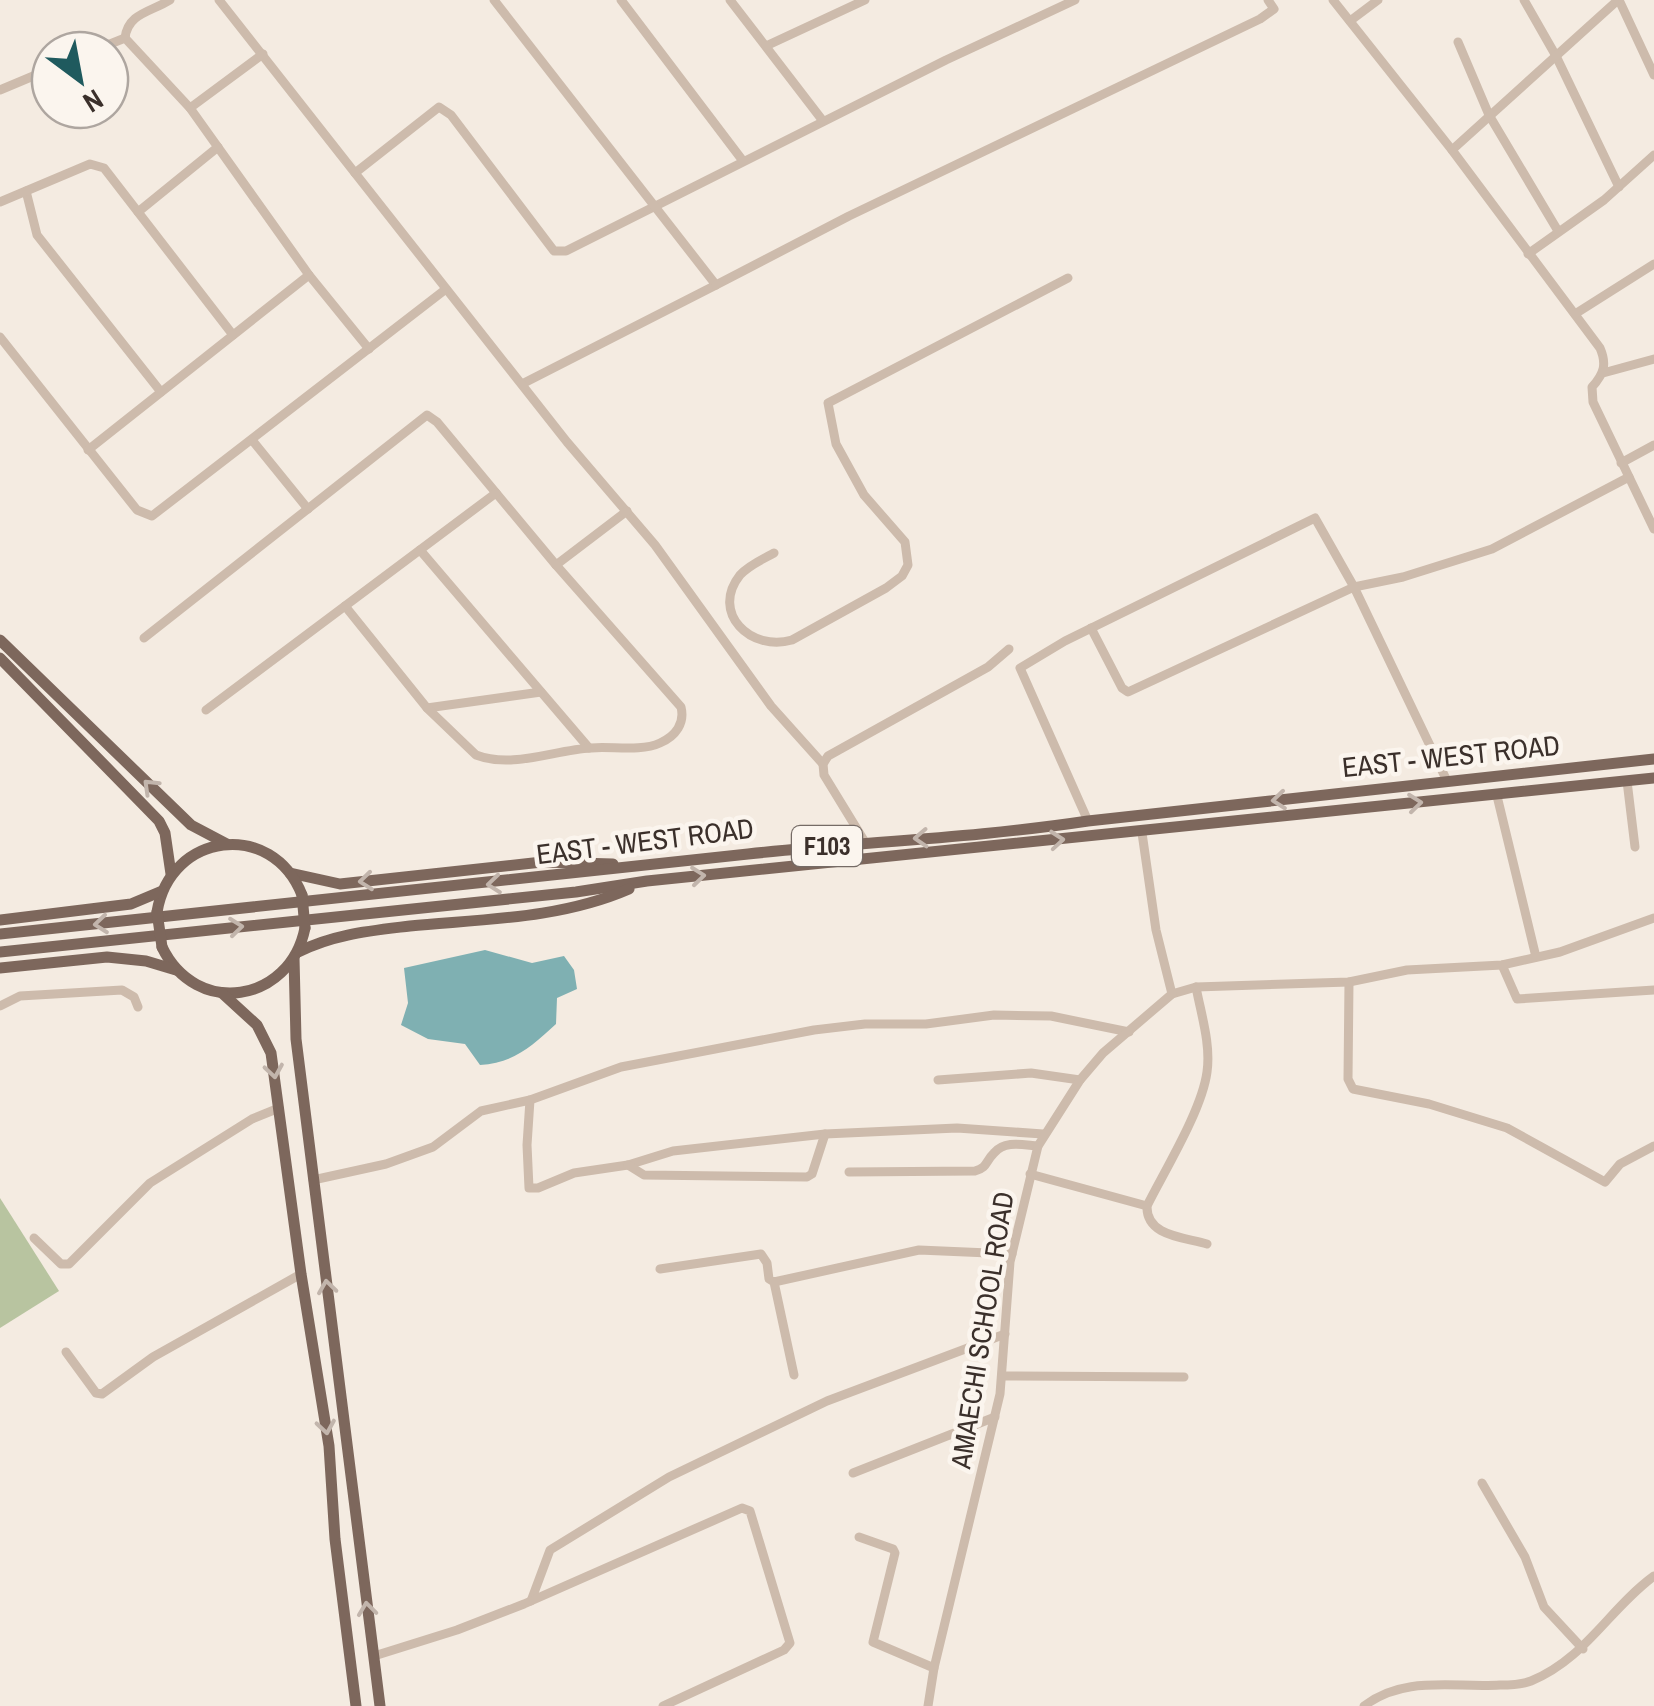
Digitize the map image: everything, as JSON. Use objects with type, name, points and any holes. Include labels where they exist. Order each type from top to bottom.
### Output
[{"type":"main road","points":[[0,640],[190,825],[227,844],[265,852],[290,873],[302,896],[305,928],[296,955],[294,1012],[380,1706]]},
{"type":"main road","points":[[0,658],[158,821],[165,833],[171,874]]},
{"type":"main road","name":"EAST - WEST ROAD","points":[[0,934],[864,842],[1003,834],[1088,821],[1654,759]]},
{"type":"main road","name":"EAST - WEST ROAD","points":[[0,952],[1654,778]]},
{"type":"main road","points":[[176,970],[162,948],[156,912],[162,892],[171,874],[196,853],[227,844]]},
{"type":"main road","points":[[290,873],[340,884],[556,861],[638,866]]},
{"type":"main road","points":[[0,968],[107,957],[146,960],[176,970],[197,986],[222,993],[241,992],[266,984],[282,973],[296,955],[349,933],[581,907],[647,881]]},
{"type":"main road","points":[[0,920],[131,904],[162,892]]},
{"type":"main road","points":[[222,993],[248,1015],[272,1052],[301,1274],[329,1446],[334,1539],[356,1706]]},
{"type":"street","points":[[126,30],[138,14],[170,0]]},
{"type":"street","points":[[220,0],[446,289],[655,545],[772,706],[823,764],[824,774],[864,842]]},
{"type":"street","points":[[494,0],[716,285]]},
{"type":"street","points":[[621,0],[743,161]]},
{"type":"street","points":[[730,0],[822,121]]},
{"type":"street","points":[[766,46],[865,0]]},
{"type":"street","points":[[355,173],[439,107],[451,115],[554,250],[566,250],[1075,0]]},
{"type":"street","points":[[522,384],[849,216],[1260,19],[1274,9],[1268,0]]},
{"type":"street","points":[[1333,0],[1452,150],[1600,348],[1603,373],[1592,387],[1593,402],[1654,529]]},
{"type":"street","points":[[1350,21],[1378,0]]},
{"type":"street","points":[[1524,0],[1556,56],[1619,187]]},
{"type":"street","points":[[1452,150],[1619,0],[1654,75]]},
{"type":"street","points":[[1458,42],[1489,114],[1558,231]]},
{"type":"street","points":[[130,43],[190,108],[309,275],[369,349]]},
{"type":"street","points":[[190,108],[263,54]]},
{"type":"street","points":[[0,90],[30,77]]},
{"type":"street","points":[[138,212],[218,147]]},
{"type":"street","points":[[1528,254],[1619,187],[1654,155]]},
{"type":"street","points":[[0,202],[90,164],[104,168],[232,336]]},
{"type":"street","points":[[26,191],[37,235],[161,392]]},
{"type":"street","points":[[1575,314],[1654,264]]},
{"type":"street","points":[[88,450],[309,275]]},
{"type":"street","points":[[774,553],[742,573],[731,600],[732,614],[739,627],[763,643],[792,640],[902,576],[908,565],[905,542],[855,480],[836,444],[828,404],[1068,278]]},
{"type":"street","points":[[0,338],[136,510],[152,516],[446,289]]},
{"type":"street","points":[[1603,373],[1654,359]]},
{"type":"street","points":[[144,638],[427,415],[438,422],[681,707],[684,717],[678,731],[660,743],[646,746],[589,748],[520,759],[484,758],[427,708],[345,606]]},
{"type":"street","points":[[252,440],[308,509]]},
{"type":"street","points":[[1622,463],[1654,445]]},
{"type":"street","points":[[1090,628],[1122,688],[1128,692],[1354,586],[1403,577],[1492,549],[1628,477]]},
{"type":"street","points":[[206,710],[496,493]]},
{"type":"street","points":[[556,565],[627,512]]},
{"type":"street","points":[[1088,821],[1020,668],[1090,628],[1315,518],[1354,586],[1447,781]]},
{"type":"street","points":[[420,550],[589,748]]},
{"type":"street","points":[[823,764],[828,756],[988,666],[1009,649]]},
{"type":"street","points":[[427,708],[541,692]]},
{"type":"street","points":[[1627,781],[1635,847]]},
{"type":"street","points":[[1498,796],[1536,957]]},
{"type":"street","points":[[1142,832],[1156,930],[1172,994],[1196,987],[1349,982],[1407,970],[1502,965],[1560,952],[1651,920],[1654,932]]},
{"type":"street","points":[[1502,965],[1516,998],[1654,990]]},
{"type":"street","points":[[1349,982],[1348,1079],[1353,1089],[1429,1104],[1508,1128],[1605,1182],[1620,1164],[1654,1146]]},
{"type":"street","points":[[1196,987],[1208,1052],[1207,1073],[1199,1099],[1146,1206],[1146,1218],[1151,1226],[1207,1244]]},
{"type":"street","points":[[0,1006],[20,996],[122,990],[134,997],[138,1007]]},
{"type":"street","name":"AMAECHI SCHOOL ROAD","points":[[928,1706],[996,1417],[1012,1254],[1042,1134],[1103,1053],[1172,994]]},
{"type":"street","points":[[313,1180],[386,1164],[433,1147],[481,1111],[530,1100],[621,1067],[848,1026],[926,1024],[994,1014],[1051,1016],[1129,1032]]},
{"type":"street","points":[[938,1080],[1030,1073],[1080,1080]]},
{"type":"street","points":[[530,1100],[526,1144],[529,1188],[574,1173],[628,1165],[673,1152],[825,1134],[957,1128],[1042,1134]]},
{"type":"street","points":[[34,1238],[61,1264],[69,1264],[150,1183],[252,1119],[280,1108]]},
{"type":"street","points":[[628,1165],[644,1175],[807,1177],[812,1174],[825,1134]]},
{"type":"street","points":[[850,1172],[975,1171],[985,1167],[1002,1146],[1038,1146]]},
{"type":"street","points":[[1030,1174],[1146,1206]]},
{"type":"street","points":[[660,1269],[761,1254],[769,1279],[774,1282],[919,1250],[1012,1254]]},
{"type":"street","points":[[66,1352],[96,1393],[102,1394],[153,1357],[301,1274]]},
{"type":"street","points":[[774,1282],[794,1375]]},
{"type":"street","points":[[531,1601],[550,1550],[669,1478],[827,1401],[1005,1334]]},
{"type":"street","points":[[1003,1376],[1184,1377]]},
{"type":"street","points":[[853,1473],[996,1417]]},
{"type":"street","points":[[1482,1483],[1526,1558],[1544,1606],[1583,1649]]},
{"type":"street","points":[[374,1656],[458,1630],[742,1508],[750,1511],[790,1643],[784,1650],[663,1706]]},
{"type":"street","points":[[860,1537],[895,1553],[873,1642],[934,1668]]},
{"type":"street","points":[[1364,1706],[1399,1688],[1526,1684],[1562,1666],[1583,1649],[1633,1592],[1654,1576]]},
{"type":"green space","points":[[0,1198],[59,1291],[0,1328]]},
{"type":"water","points":[[485,950],[532,963],[564,956],[574,970],[577,989],[557,998],[556,1024],[530,1046],[503,1061],[480,1065],[465,1044],[428,1039],[401,1025],[408,1003],[404,968]]}]
